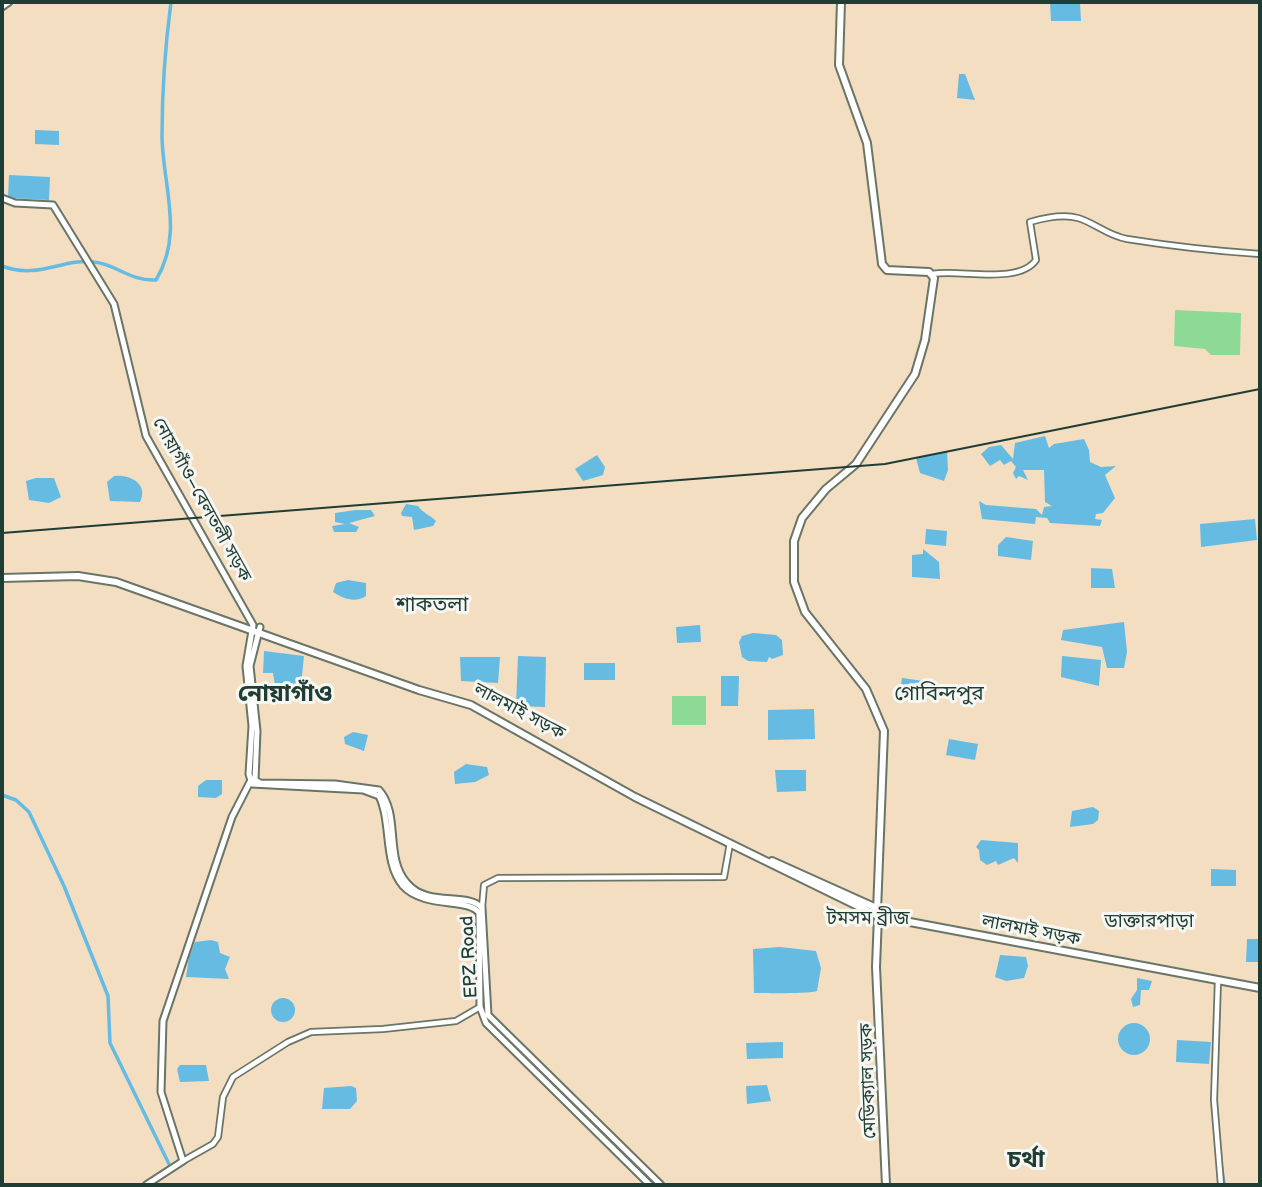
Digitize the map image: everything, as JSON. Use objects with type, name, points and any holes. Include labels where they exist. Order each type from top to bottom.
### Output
[{"type":"main road","points":[[2,7],[9,2]]},
{"type":"main road","points":[[841,2],[839,65],[867,143],[881,264],[887,270],[933,274]]},
{"type":"main road","name":"নোয়াগাঁও–বেলতলী সড়ক","points":[[2,198],[15,203],[53,205],[114,304],[146,436],[257,628]]},
{"type":"main road","name":"মেডিক্যাল সড়ক","points":[[886,1185],[878,975],[884,731],[877,709],[854,671],[805,612],[794,582],[794,541],[802,518],[826,489],[856,464],[915,374],[929,321],[933,274]]},
{"type":"main road","name":"লালমাই সড়ক","points":[[2,576],[78,574],[133,583],[420,687],[463,698],[589,769],[879,914],[1260,989]]},
{"type":"main road","points":[[146,1185],[183,1161],[161,1092],[163,1021],[219,854],[252,779],[248,666],[257,628]]},
{"type":"main road","name":"EPZ Road","points":[[252,779],[258,787],[321,786],[379,790],[388,806],[399,869],[407,884],[433,898],[470,901],[482,908],[488,1015],[661,1185]]},
{"type":"main road","name":"EPZ Road","points":[[321,786],[375,792],[383,803],[392,858],[402,885],[428,900],[475,908],[480,921],[480,1007],[488,1026],[650,1185]]},
{"type":"street","points":[[933,274],[1003,274],[1025,270],[1035,262],[1030,222],[1061,217],[1078,218],[1098,230],[1124,239],[1171,247],[1260,254]]},
{"type":"street","points":[[482,908],[484,885],[498,878],[724,877],[731,842]]},
{"type":"street","points":[[1218,979],[1214,1100],[1221,1185]]},
{"type":"street","points":[[183,1161],[214,1144],[218,1138],[223,1097],[233,1077],[288,1042],[311,1032],[383,1029],[456,1021],[480,1007]]},
{"type":"green space","points":[[1175,310],[1241,313],[1240,355],[1211,355],[1205,349],[1174,346]]},
{"type":"green space","points":[[672,696],[706,696],[706,725],[672,725]]},
{"type":"water","points":[[1050,3],[1080,3],[1081,21],[1051,21]]},
{"type":"water","points":[[959,74],[965,74],[975,100],[957,98]]},
{"type":"water","points":[[35,130],[59,131],[59,145],[35,144]]},
{"type":"water","points":[[9,175],[50,177],[49,200],[8,198]]},
{"type":"water","points":[[1045,436],[1049,448],[1054,444],[1084,439],[1090,462],[1101,467],[1116,466],[1105,475],[1115,498],[1103,513],[1096,514],[1095,519],[1102,520],[1100,526],[1050,523],[1047,518],[1036,517],[1035,524],[982,519],[979,501],[986,505],[1036,509],[1042,515],[1044,507],[1052,506],[1045,502],[1044,470],[1023,470],[1028,480],[1019,476],[1016,479],[1013,473],[1016,467],[1011,461],[1004,465],[1000,460],[990,466],[981,454],[989,447],[1001,445],[1013,459],[1015,443]]},
{"type":"water","points":[[947,451],[948,470],[944,481],[920,473],[916,458]]},
{"type":"water","points":[[597,455],[605,467],[603,475],[583,481],[575,469]]},
{"type":"water","points":[[114,476],[132,479],[140,485],[140,502],[110,501],[107,482]]},
{"type":"water","points":[[54,478],[61,497],[49,503],[29,500],[26,481]]},
{"type":"water","points":[[406,504],[418,506],[436,521],[433,526],[414,530],[412,517],[402,516],[401,513]]},
{"type":"water","points":[[371,510],[375,516],[349,523],[359,527],[356,532],[334,532],[332,526],[345,524],[335,522],[335,513]]},
{"type":"water","points":[[1255,519],[1257,540],[1201,547],[1200,524]]},
{"type":"water","points":[[926,529],[947,531],[946,546],[925,544]]},
{"type":"water","points":[[1006,537],[1033,541],[1031,560],[998,556],[998,545]]},
{"type":"water","points":[[923,549],[939,562],[940,579],[912,577],[912,555],[923,554]]},
{"type":"water","points":[[1091,568],[1112,569],[1115,588],[1091,588]]},
{"type":"water","points":[[348,580],[366,583],[366,596],[349,599],[333,592],[336,583]]},
{"type":"water","points":[[1124,622],[1127,652],[1124,668],[1107,668],[1102,647],[1061,640],[1063,630]]},
{"type":"water","points":[[700,625],[701,642],[677,643],[676,627]]},
{"type":"water","points":[[753,633],[776,635],[782,640],[783,655],[772,659],[769,657],[767,662],[748,661],[742,657],[739,642],[742,636]]},
{"type":"water","points":[[264,651],[304,656],[301,686],[275,686],[273,673],[263,673]]},
{"type":"water","points":[[518,656],[546,657],[545,707],[516,706]]},
{"type":"water","points":[[1062,656],[1101,660],[1099,686],[1061,677]]},
{"type":"water","points":[[460,657],[500,657],[498,683],[461,681]]},
{"type":"water","points":[[584,663],[615,663],[615,680],[584,680]]},
{"type":"water","points":[[721,676],[739,676],[738,706],[721,706]]},
{"type":"water","points":[[902,678],[931,682],[930,696],[900,691]]},
{"type":"water","points":[[814,709],[815,739],[768,740],[768,710]]},
{"type":"water","points":[[353,732],[368,735],[364,751],[345,744],[344,737]]},
{"type":"water","points":[[949,739],[978,744],[975,760],[946,755]]},
{"type":"water","points":[[466,764],[487,767],[489,775],[475,782],[455,784],[454,772]]},
{"type":"water","points":[[775,770],[806,770],[806,791],[777,792]]},
{"type":"water","points":[[206,780],[222,780],[222,794],[216,798],[198,797],[198,786]]},
{"type":"water","points":[[1093,807],[1099,811],[1098,820],[1093,824],[1070,827],[1072,811]]},
{"type":"water","points":[[981,840],[1018,843],[1018,863],[1014,858],[998,865],[996,861],[987,865],[980,860],[976,847]]},
{"type":"water","points":[[1211,869],[1236,870],[1236,886],[1211,886]]},
{"type":"water","points":[[1247,939],[1260,939],[1260,962],[1246,962]]},
{"type":"water","points":[[195,942],[218,942],[220,953],[230,957],[225,969],[229,979],[186,977]]},
{"type":"water","points":[[780,947],[816,951],[821,968],[817,991],[754,993],[753,949]]},
{"type":"water","points":[[1000,955],[1026,957],[1028,966],[1024,978],[1006,981],[995,977]]},
{"type":"water","points":[[1137,978],[1152,981],[1149,990],[1141,990],[1140,1005],[1133,1007],[1131,999],[1137,990]]},
{"type":"water","points":[[283,998],[292,1001],[295,1010],[292,1019],[283,1022],[274,1019],[271,1010],[274,1001]]},
{"type":"water","points":[[1134,1023],[1145,1028],[1150,1039],[1145,1050],[1134,1055],[1123,1050],[1118,1039],[1123,1028]]},
{"type":"water","points":[[1177,1040],[1211,1042],[1209,1064],[1176,1062]]},
{"type":"water","points":[[783,1042],[783,1058],[747,1059],[746,1043]]},
{"type":"water","points":[[180,1065],[206,1065],[209,1081],[180,1082],[177,1069]]},
{"type":"water","points":[[767,1085],[771,1101],[747,1104],[746,1086]]},
{"type":"water","points":[[324,1088],[356,1088],[357,1101],[350,1109],[322,1109]]},
{"type":"waterway","points":[[2,266],[27,271],[94,262],[138,278],[156,280],[169,245],[170,228],[162,137],[164,69],[171,2]]},
{"type":"waterway","points":[[2,795],[16,800],[29,812],[64,886],[108,996],[110,1043],[169,1164]]},
{"type":"waterway","points":[[1218,1036],[1218,1055]]},
{"type":"waterway","points":[[1220,1152],[1225,1185]]},
{"type":"railway","points":[[2,533],[885,464],[1260,389]]},
{"type":"district","name":"শাকতলা","points":[[432,606]]},
{"type":"district","name":"নোয়াগাঁও","points":[[285,695]]},
{"type":"district","name":"গোবিন্দপুর","points":[[939,695]]},
{"type":"district","name":"টমসম ব্রীজ","points":[[868,919]]},
{"type":"district","name":"ডাক্তারপাড়া","points":[[1149,922]]},
{"type":"district","name":"চর্থা","points":[[1026,1161]]}]
